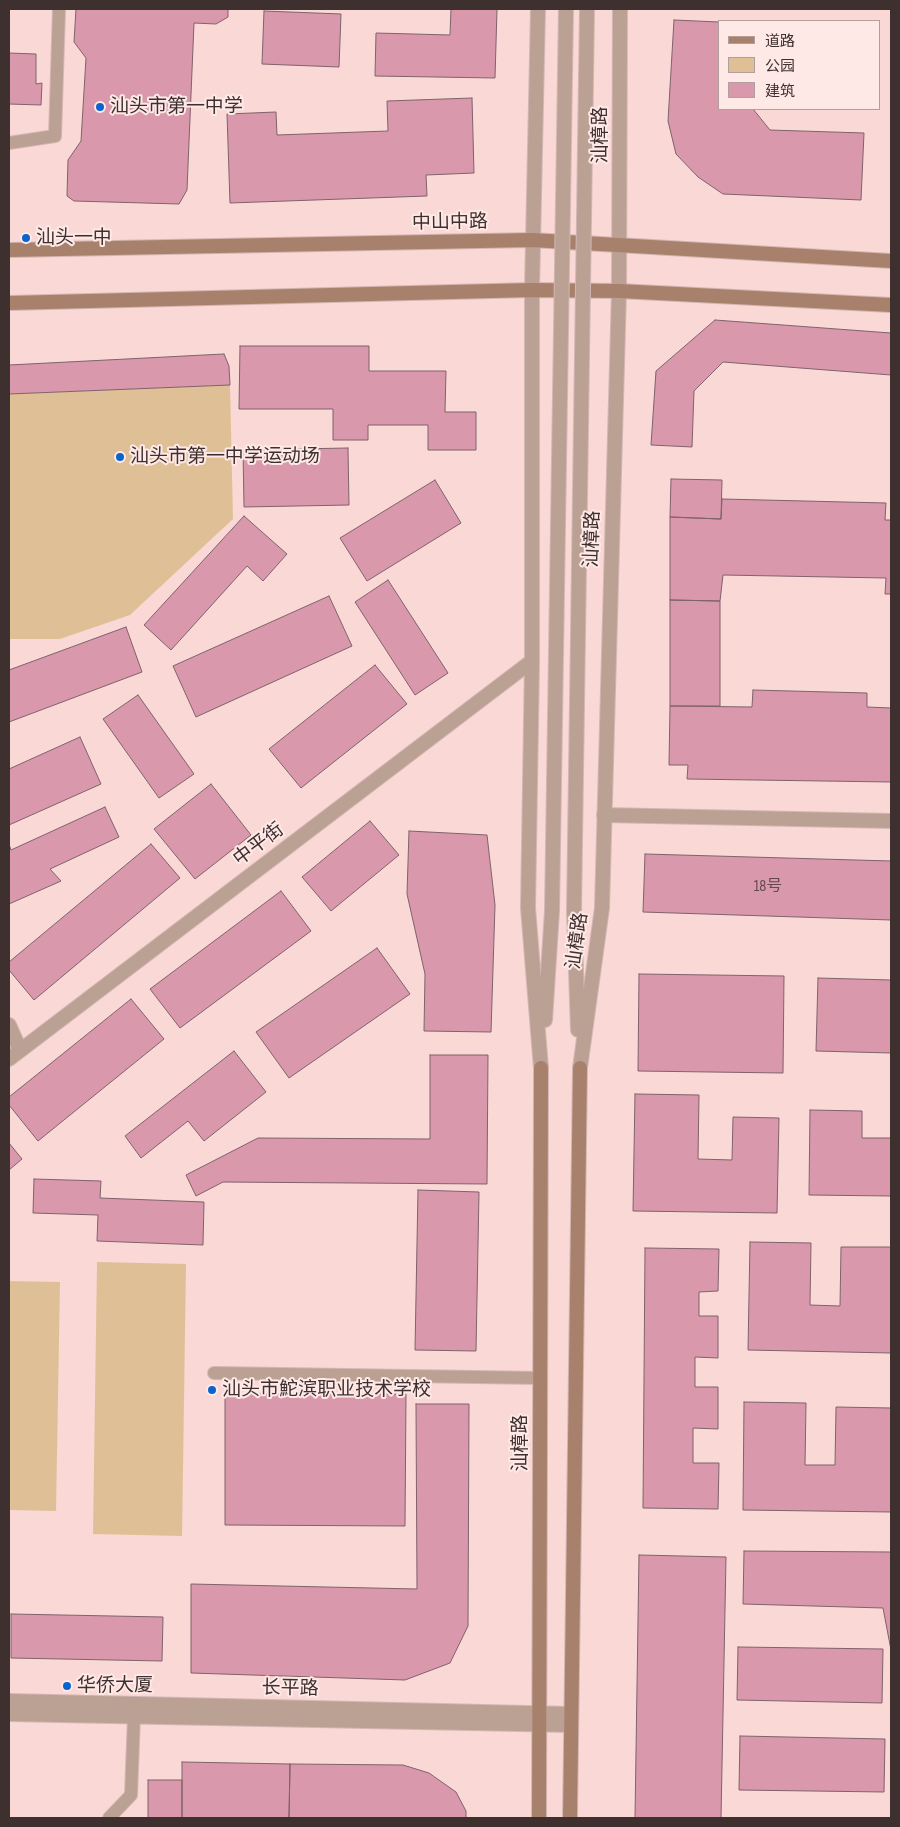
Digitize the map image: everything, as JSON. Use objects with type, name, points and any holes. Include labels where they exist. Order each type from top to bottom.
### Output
[{"type":"main road","name":"中山中路","points":[[9,250],[532,240],[891,261]]},
{"type":"main road","points":[[9,303],[532,290],[619,291],[891,305]]},
{"type":"main road","name":"汕樟路","points":[[539,1818],[541,1068]]},
{"type":"main road","name":"汕樟路","points":[[570,1818],[580,1068]]},
{"type":"street","name":"汕樟路","points":[[538,9],[532,240],[532,661],[528,908],[541,1068]]},
{"type":"street","name":"汕樟路","points":[[541,1068],[552,911],[566,9]]},
{"type":"street","name":"汕樟路","points":[[580,1068],[574,911],[587,9]]},
{"type":"street","name":"汕樟路","points":[[580,1068],[602,908],[620,245],[620,9]]},
{"type":"street","name":"中平街","points":[[9,1059],[532,661]]},
{"type":"street","points":[[604,815],[891,821]]},
{"type":"street","points":[[9,1025],[20,1050]]},
{"type":"street","name":"长平路","points":[[9,1700],[539,1720]]},
{"type":"street","name":"长平路","points":[[9,1714],[570,1719]]},
{"type":"lane","points":[[9,143],[55,136],[59,9]]},
{"type":"lane","points":[[214,1373],[540,1378]]},
{"type":"lane","points":[[109,1818],[131,1795],[134,1716]]},
{"type":"green space","name":"汕头市第一中学运动场","points":[[230,385],[233,519],[130,615],[60,639],[9,639],[9,394]]},
{"type":"green space","points":[[97,1262],[186,1264],[182,1536],[93,1534]]},
{"type":"green space","points":[[9,1281],[60,1282],[56,1511],[9,1510]]},
{"type":"building","name":"汕头市第一中学","points":[[76,9],[228,9],[228,17],[216,24],[194,23],[187,190],[179,204],[74,201],[67,196],[68,160],[81,141],[86,58],[74,42]]},
{"type":"building","points":[[451,9],[497,9],[495,78],[375,76],[376,33],[450,35]]},
{"type":"building","points":[[264,11],[341,14],[339,67],[262,64]]},
{"type":"building","points":[[674,20],[718,22],[718,110],[754,110],[770,130],[864,133],[861,200],[723,194],[698,177],[676,154],[668,121]]},
{"type":"building","points":[[9,53],[36,54],[36,84],[42,83],[41,105],[9,104]]},
{"type":"building","points":[[472,98],[474,173],[426,175],[427,196],[230,203],[227,114],[276,112],[277,135],[388,131],[387,101]]},
{"type":"building","points":[[715,320],[891,333],[891,375],[723,362],[694,391],[692,447],[651,445],[656,371]]},
{"type":"building","points":[[240,346],[369,346],[369,371],[446,371],[445,412],[476,412],[476,450],[428,450],[428,425],[368,425],[368,440],[333,440],[333,409],[239,409]]},
{"type":"building","points":[[224,354],[229,366],[230,385],[9,394],[9,365]]},
{"type":"building","points":[[348,448],[349,505],[244,507],[243,450]]},
{"type":"building","points":[[671,479],[722,480],[721,519],[670,517]]},
{"type":"building","points":[[435,480],[461,523],[367,581],[340,538]]},
{"type":"building","points":[[722,499],[886,503],[885,520],[891,520],[891,594],[885,594],[886,578],[723,575],[720,601],[670,600],[670,517],[721,519]]},
{"type":"building","points":[[244,516],[287,554],[263,581],[247,566],[171,650],[144,625]]},
{"type":"building","points":[[388,580],[448,673],[415,695],[355,602]]},
{"type":"building","points":[[329,596],[352,646],[196,717],[173,666]]},
{"type":"building","points":[[670,600],[720,601],[720,706],[670,706]]},
{"type":"building","points":[[126,627],[142,672],[9,722],[9,670]]},
{"type":"building","points":[[375,665],[407,704],[301,788],[269,749]]},
{"type":"building","points":[[753,690],[867,693],[867,707],[891,708],[891,782],[687,779],[688,765],[669,765],[670,706],[752,707]]},
{"type":"building","points":[[138,695],[194,774],[159,798],[103,719]]},
{"type":"building","points":[[80,737],[101,784],[9,825],[9,769]]},
{"type":"building","points":[[211,784],[251,835],[195,879],[154,829]]},
{"type":"building","points":[[105,807],[119,837],[50,869],[61,881],[9,904],[9,844],[11,850]]},
{"type":"building","points":[[370,821],[399,855],[331,911],[302,877]]},
{"type":"building","points":[[409,831],[487,835],[495,905],[491,1032],[424,1031],[425,974],[407,894]]},
{"type":"building","points":[[151,844],[180,878],[34,1000],[9,970],[9,962]]},
{"type":"building","points":[[645,854],[891,861],[891,920],[643,912]]},
{"type":"building","points":[[281,891],[311,931],[180,1028],[150,989]]},
{"type":"building","points":[[377,948],[410,994],[289,1078],[256,1032]]},
{"type":"building","points":[[639,974],[784,976],[783,1073],[638,1071]]},
{"type":"building","points":[[818,978],[891,980],[891,1053],[816,1051]]},
{"type":"building","points":[[131,999],[164,1039],[38,1141],[9,1105],[9,1097]]},
{"type":"building","points":[[234,1051],[266,1092],[204,1141],[188,1121],[141,1158],[125,1136]]},
{"type":"building","points":[[430,1055],[488,1055],[487,1184],[223,1182],[196,1196],[186,1175],[258,1138],[430,1139]]},
{"type":"building","points":[[635,1094],[699,1095],[698,1159],[732,1160],[733,1117],[779,1118],[777,1213],[633,1211]]},
{"type":"building","points":[[810,1110],[862,1111],[862,1138],[891,1138],[891,1196],[809,1195]]},
{"type":"building","points":[[9,1143],[22,1159],[9,1170]]},
{"type":"building","points":[[34,1179],[101,1181],[100,1198],[204,1202],[203,1245],[97,1241],[98,1215],[33,1213]]},
{"type":"building","points":[[418,1190],[479,1192],[476,1351],[415,1350]]},
{"type":"building","points":[[750,1242],[811,1243],[810,1305],[840,1306],[841,1247],[891,1247],[891,1353],[748,1350]]},
{"type":"building","points":[[645,1248],[719,1249],[718,1291],[699,1292],[699,1316],[718,1316],[718,1358],[695,1357],[695,1387],[718,1387],[718,1429],[693,1428],[693,1463],[719,1463],[718,1509],[643,1508]]},
{"type":"building","points":[[225,1394],[406,1394],[405,1526],[225,1525]]},
{"type":"building","points":[[744,1402],[806,1403],[805,1465],[835,1465],[836,1407],[891,1408],[891,1512],[743,1510]]},
{"type":"building","points":[[416,1404],[469,1404],[468,1626],[450,1663],[405,1680],[191,1673],[191,1584],[417,1589]]},
{"type":"building","points":[[744,1551],[891,1552],[891,1650],[883,1608],[743,1604]]},
{"type":"building","points":[[639,1555],[726,1557],[721,1818],[635,1818]]},
{"type":"building","points":[[11,1614],[163,1617],[162,1661],[11,1658]]},
{"type":"building","points":[[738,1647],[883,1649],[882,1703],[737,1700]]},
{"type":"building","points":[[740,1736],[885,1739],[884,1792],[739,1790]]},
{"type":"building","points":[[182,1762],[290,1764],[289,1818],[182,1818]]},
{"type":"building","points":[[290,1764],[403,1765],[429,1773],[456,1792],[466,1811],[466,1818],[289,1818]]},
{"type":"building","points":[[148,1780],[182,1780],[182,1818],[148,1818]]},
{"type":"place","name":"汕头市第一中学","points":[[100,107]]},
{"type":"place","name":"汕头一中","points":[[26,238]]},
{"type":"place","name":"汕头市第一中学运动场","points":[[120,457]]},
{"type":"place","name":"汕头市鮀滨职业技术学校","points":[[212,1390]]},
{"type":"place","name":"华侨大厦","points":[[67,1686]]}]
